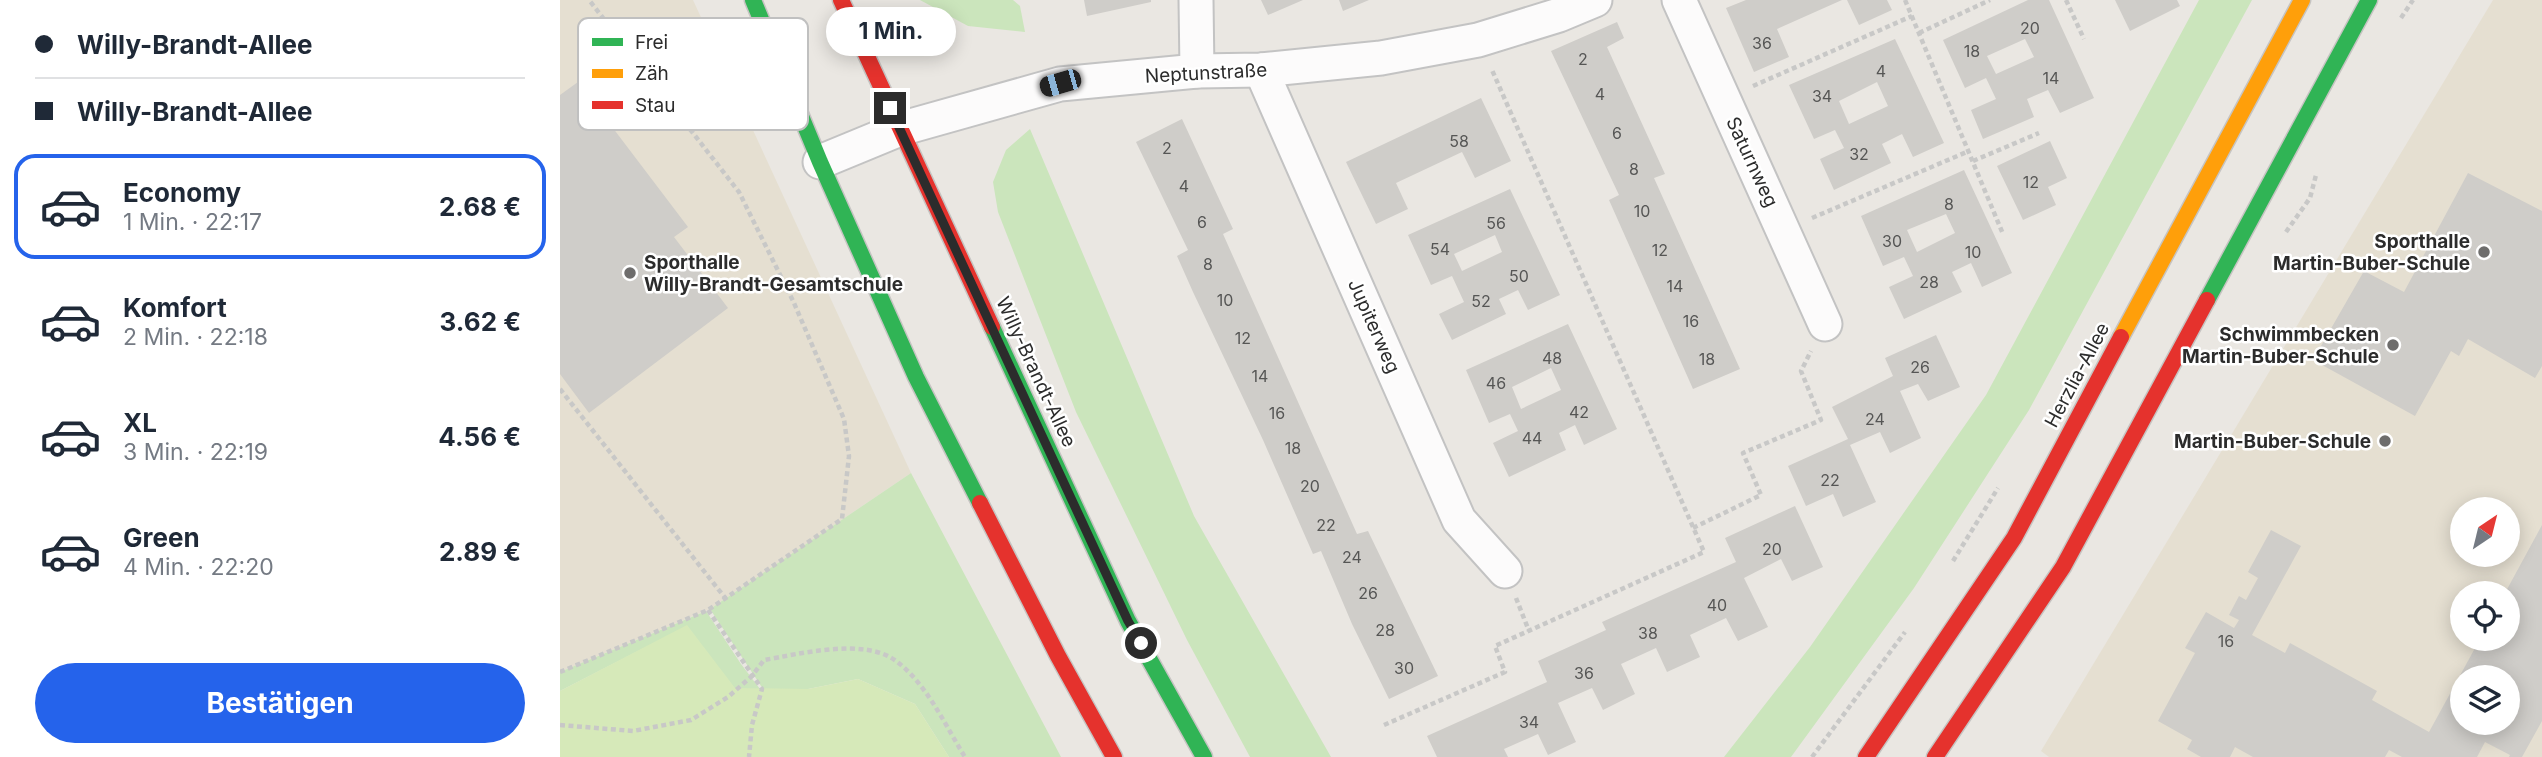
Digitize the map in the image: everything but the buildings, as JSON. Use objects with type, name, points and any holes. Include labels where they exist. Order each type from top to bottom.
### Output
[{"type":"main road","points":[[753,0],[760,18]]},
{"type":"main road","name":"Willy-Brandt-Allee","points":[[841,0],[1128,621],[1204,757]]},
{"type":"main road","name":"Herzlia-Allee","points":[[1867,757],[2014,538],[2302,0]]},
{"type":"main road","points":[[1936,757],[2063,568],[2369,0]]},
{"type":"main road","points":[[807,130],[916,377],[1052,644],[1114,757]]},
{"type":"street","points":[[1196,0],[1197,71]]},
{"type":"street","name":"Neptunstraße","points":[[820,162],[900,129],[1060,83],[1197,71],[1261,70],[1381,58],[1478,40],[1559,15],[1595,0]]},
{"type":"street","name":"Saturnweg","points":[[1679,0],[1825,324]]},
{"type":"street","name":"Jupiterweg","points":[[1261,70],[1459,520],[1505,571]]},
{"type":"path","points":[[589,0],[603,18]]},
{"type":"path","points":[[1905,0],[2003,234]]},
{"type":"path","points":[[1919,33],[1990,0]]},
{"type":"path","points":[[2066,0],[2084,39]]},
{"type":"path","points":[[1723,99],[1912,16]]},
{"type":"path","points":[[1384,724],[1504,672],[1495,646],[1704,552],[1478,40]]},
{"type":"path","points":[[560,672],[708,610],[842,519],[849,456],[844,419],[794,303],[740,192],[691,130]]},
{"type":"path","points":[[1973,161],[2039,133]]},
{"type":"path","points":[[1783,230],[1969,150]]},
{"type":"path","points":[[1693,528],[1760,495],[1743,453],[1821,420],[1801,371],[1825,324]]},
{"type":"path","points":[[560,389],[726,598]]},
{"type":"path","points":[[708,610],[762,689],[752,725],[749,757]]},
{"type":"path","points":[[560,726],[633,731],[691,720],[728,697],[752,676],[764,660],[840,649],[876,652],[895,660],[924,690],[965,757]]},
{"type":"shaded area","points":[[560,0],[693,0],[701,18],[578,18],[578,130],[753,130],[911,473],[710,609],[560,672]]},
{"type":"shaded area","name":"Martin-Buber-Schule","points":[[2493,0],[2542,0],[2542,757],[2049,757],[2041,751]]},
{"type":"green space","points":[[920,0],[1013,0],[1020,6],[1025,32],[968,26]]},
{"type":"green space","points":[[2199,0],[2252,0],[2029,410],[1914,588],[1791,757],[1724,757],[1810,647],[1986,395]]},
{"type":"green space","points":[[1030,129],[1194,516],[1331,757],[1250,757],[1187,640],[1076,412],[998,212],[993,182],[1006,150]]},
{"type":"green space","points":[[911,473],[1061,757],[949,757],[915,704],[858,679],[808,689],[763,689],[710,609]]},
{"type":"green space","points":[[706,611],[760,689],[735,689],[687,626],[560,691],[560,672]]},
{"type":"green space","points":[[687,625],[735,688],[808,689],[858,679],[915,704],[949,757],[560,757],[560,691]]},
{"type":"traffic: fast","points":[[753,0],[760,18]]},
{"type":"traffic: fast","points":[[2207,300],[2369,0]]},
{"type":"traffic: fast","points":[[807,130],[916,377],[980,503]]},
{"type":"traffic: fast","points":[[992,327],[1128,621],[1204,757]]},
{"type":"traffic: slow","points":[[2121,337],[2302,0]]},
{"type":"traffic: jam","points":[[841,0],[992,327]]},
{"type":"traffic: jam","points":[[1935,757],[2063,567],[2207,300]]},
{"type":"traffic: jam","points":[[1866,757],[2014,538],[2121,337]]},
{"type":"traffic: jam","points":[[980,503],[1058,656],[1114,757]]},
{"type":"place","name":"Sporthalle Martin-Buber-Schule","points":[[2484,252]]},
{"type":"place","name":"Sporthalle Willy-Brandt-Gesamtschule","points":[[630,273]]},
{"type":"place","name":"Schwimmbecken Martin-Buber-Schule","points":[[2393,345]]},
{"type":"place","name":"Martin-Buber-Schule","points":[[2385,441]]},
{"type":"route","points":[[890,108],[1128,621],[1141,643]]}]
